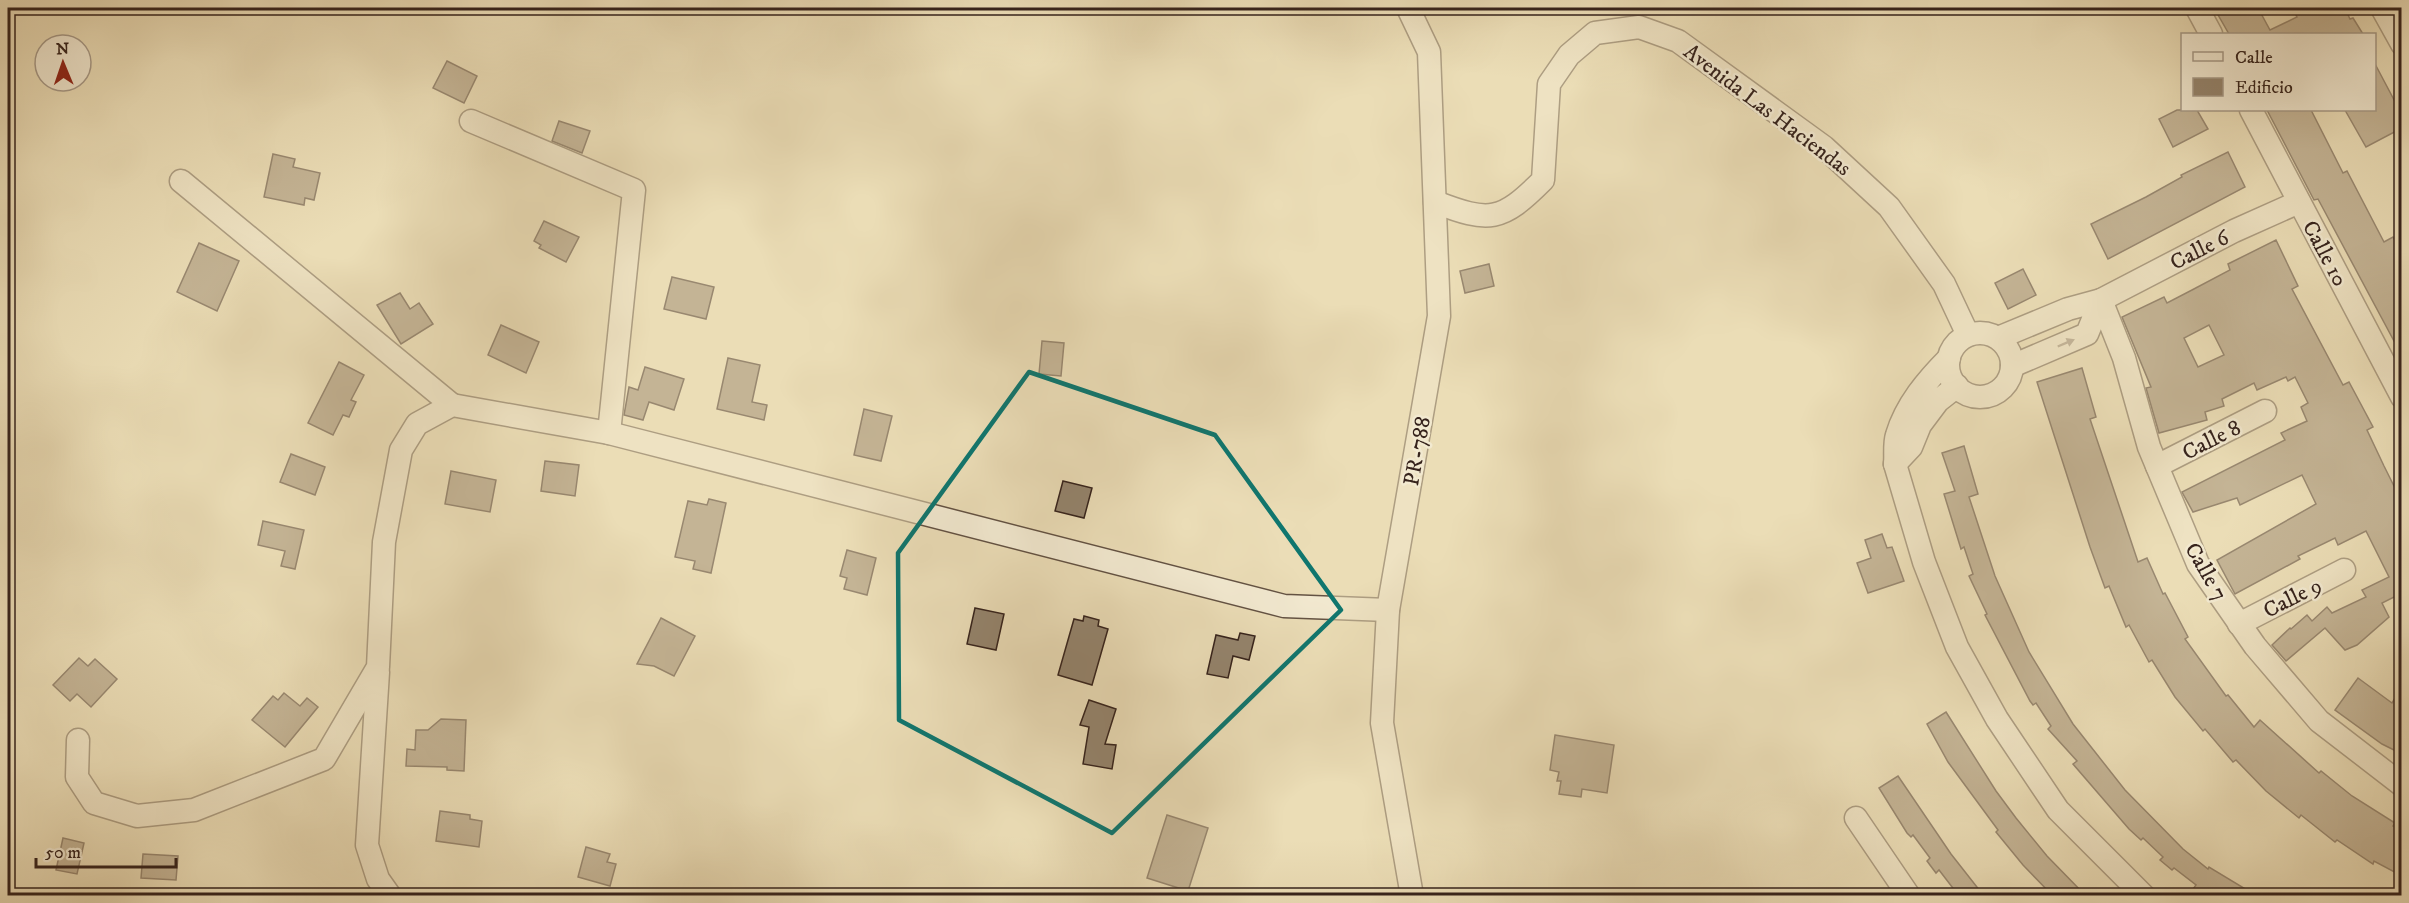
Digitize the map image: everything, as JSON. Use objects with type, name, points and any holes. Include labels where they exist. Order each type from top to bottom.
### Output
[{"type":"street","name":"PR-788","points":[[1408,8],[1429,52],[1439,316],[1388,610],[1382,723],[1412,896]]},
{"type":"street","points":[[2197,8],[2210,33]]},
{"type":"street","points":[[2382,8],[2402,44]]},
{"type":"street","name":"Avenida Las Haciendas","points":[[1435,202],[1468,214],[1496,216],[1518,205],[1543,180],[1549,84],[1569,55],[1595,33],[1639,27],[1678,41],[1824,147],[1889,207],[1944,284],[1968,335]]},
{"type":"street","name":"Calle 10","points":[[2251,111],[2402,397]]},
{"type":"street","points":[[471,121],[634,190],[609,433]]},
{"type":"street","points":[[181,181],[452,405],[609,433],[1284,606],[1388,610]]},
{"type":"street","name":"Calle 6","points":[[1998,338],[2068,309],[2101,300],[2234,231],[2299,202]]},
{"type":"street","points":[[2012,366],[2087,334],[2101,300]]},
{"type":"street","name":"Calle 7","points":[[2101,300],[2124,358],[2149,447],[2198,564],[2255,646],[2319,721],[2402,784]]},
{"type":"street","points":[[1912,421],[1925,382],[1949,358],[1959,341],[1968,335],[1988,334],[1998,338],[2011,355],[2010,376],[2005,385],[1986,396],[1976,396],[1957,387],[1952,378],[1949,358]]},
{"type":"street","points":[[1957,387],[1912,421],[1896,437],[1895,464],[1924,562],[1957,647],[1997,719],[2058,810],[2144,896]]},
{"type":"street","points":[[390,896],[378,879],[366,845],[384,542],[401,450],[417,424],[452,405]]},
{"type":"street","name":"Calle 8","points":[[2157,466],[2265,411]]},
{"type":"street","name":"Calle 9","points":[[2240,624],[2344,570]]},
{"type":"street","points":[[78,740],[77,777],[94,803],[137,816],[194,810],[324,759],[378,667]]},
{"type":"street","points":[[1856,818],[1909,896]]},
{"type":"highlighted area","points":[[1029,372],[1215,435],[1341,610],[1112,833],[899,720],[898,553]]},
{"type":"building","points":[[2228,8],[2258,8],[2270,30],[2297,17],[2292,8],[2345,8],[2350,19],[2353,18],[2362,33],[2228,33],[2217,13]]},
{"type":"building","points":[[447,61],[477,76],[464,103],[433,88]]},
{"type":"building","points":[[2376,66],[2402,115],[2402,128],[2366,147],[2346,111],[2376,111]]},
{"type":"building","points":[[2177,110],[2198,111],[2208,129],[2173,147],[2159,119]]},
{"type":"building","points":[[2268,111],[2312,111],[2343,173],[2347,171],[2384,242],[2393,237],[2402,254],[2402,356],[2318,199],[2314,200]]},
{"type":"building","points":[[559,121],[590,131],[582,153],[552,141]]},
{"type":"building","points":[[2228,152],[2245,187],[2108,259],[2091,224]]},
{"type":"building","points":[[273,154],[295,159],[293,167],[320,173],[314,200],[305,198],[304,205],[264,197]]},
{"type":"building","points":[[544,221],[579,237],[566,262],[539,248],[541,245],[534,241]]},
{"type":"building","points":[[2276,240],[2298,286],[2292,289],[2343,385],[2349,382],[2373,427],[2367,430],[2384,466],[2397,492],[2402,490],[2402,602],[2398,595],[2382,603],[2389,617],[2357,645],[2345,650],[2325,628],[2286,661],[2272,645],[2307,615],[2312,621],[2327,607],[2332,613],[2366,597],[2362,590],[2389,577],[2366,531],[2338,545],[2335,538],[2298,556],[2300,559],[2235,594],[2217,560],[2316,504],[2302,475],[2240,505],[2237,498],[2193,512],[2182,492],[2285,440],[2281,433],[2307,421],[2301,407],[2308,403],[2295,377],[2288,381],[2286,377],[2257,390],[2254,383],[2222,399],[2224,406],[2205,412],[2207,420],[2159,433],[2146,388],[2151,387],[2122,317],[2164,297],[2167,303],[2230,270],[2228,264]],"holes":[[[2209,325],[2224,355],[2198,367],[2184,338]]]},
{"type":"building","points":[[199,243],[239,261],[217,311],[177,292]]},
{"type":"building","points":[[1489,264],[1494,286],[1465,293],[1460,271]]},
{"type":"building","points":[[2023,269],[2036,295],[2008,309],[1995,283]]},
{"type":"building","points":[[672,277],[714,287],[706,319],[664,309]]},
{"type":"building","points":[[400,293],[410,309],[419,303],[433,324],[401,344],[377,305]]},
{"type":"building","points":[[501,325],[539,342],[526,373],[488,355]]},
{"type":"building","points":[[1042,341],[1064,343],[1061,376],[1039,374]]},
{"type":"building","points":[[728,358],[760,365],[752,402],[767,405],[764,420],[717,409]]},
{"type":"building","points":[[339,362],[364,375],[351,400],[356,402],[349,417],[343,415],[333,435],[308,423]]},
{"type":"building","points":[[645,367],[684,379],[674,410],[649,402],[643,420],[624,415],[629,387],[638,390]]},
{"type":"building","points":[[2082,368],[2096,417],[2090,419],[2138,562],[2147,558],[2163,594],[2165,593],[2188,637],[2185,639],[2226,696],[2228,695],[2254,727],[2260,720],[2319,773],[2321,771],[2352,796],[2395,823],[2393,826],[2402,831],[2402,876],[2374,861],[2373,864],[2337,840],[2335,842],[2301,815],[2299,818],[2266,791],[2236,760],[2233,762],[2175,697],[2152,660],[2149,662],[2129,625],[2126,627],[2109,586],[2105,588],[2090,547],[2037,382]]},
{"type":"building","points":[[864,409],[892,416],[881,461],[854,455]]},
{"type":"building","points":[[1964,446],[1978,494],[1969,497],[1995,576],[2029,652],[2073,724],[2125,790],[2183,849],[2208,869],[2209,867],[2257,896],[2188,896],[2196,885],[2160,860],[2163,857],[2143,838],[2141,840],[2129,829],[2073,764],[2077,761],[2048,729],[2051,726],[2036,703],[2033,705],[2030,701],[1985,615],[1987,614],[1969,576],[1973,574],[1964,547],[1961,549],[1944,494],[1955,491],[1942,453]]},
{"type":"building","points":[[291,454],[325,467],[315,495],[280,482]]},
{"type":"building","points":[[545,461],[579,465],[575,496],[541,491]]},
{"type":"building","points":[[451,471],[496,480],[490,512],[445,504]]},
{"type":"building","points":[[1063,481],[1092,488],[1084,518],[1055,511]]},
{"type":"building","points":[[709,499],[726,503],[711,573],[693,569],[695,561],[675,557],[688,501],[707,505]]},
{"type":"building","points":[[263,521],[304,530],[295,569],[281,566],[285,551],[258,545]]},
{"type":"building","points":[[1882,534],[1887,548],[1892,547],[1904,581],[1868,593],[1857,563],[1871,558],[1865,540]]},
{"type":"building","points":[[847,550],[876,558],[867,595],[844,589],[847,578],[840,576]]},
{"type":"building","points":[[975,608],[1004,614],[996,650],[967,644]]},
{"type":"building","points":[[1084,616],[1099,620],[1098,626],[1108,629],[1092,685],[1058,675],[1074,619],[1083,621]]},
{"type":"building","points":[[661,618],[695,636],[674,676],[654,666],[637,664]]},
{"type":"building","points":[[1240,633],[1255,636],[1249,660],[1233,656],[1228,678],[1207,674],[1216,635],[1238,640]]},
{"type":"building","points":[[79,658],[88,666],[95,659],[117,679],[91,707],[77,694],[70,701],[53,685]]},
{"type":"building","points":[[2358,678],[2392,703],[2402,687],[2402,754],[2382,744],[2335,710]]},
{"type":"building","points":[[284,693],[300,706],[307,698],[318,707],[285,747],[252,720],[273,696],[278,700]]},
{"type":"building","points":[[1089,700],[1116,709],[1105,744],[1116,745],[1112,769],[1083,764],[1089,727],[1080,725]]},
{"type":"building","points":[[1946,712],[1996,791],[2016,818],[2047,856],[2086,896],[2053,896],[1996,832],[1998,830],[1948,762],[1927,724]]},
{"type":"building","points":[[441,719],[466,720],[464,771],[447,770],[447,767],[406,766],[407,749],[415,750],[416,730],[428,730]]},
{"type":"building","points":[[1555,735],[1614,745],[1607,793],[1582,789],[1581,797],[1559,794],[1561,781],[1557,781],[1559,772],[1550,770]]},
{"type":"building","points":[[1898,776],[1951,854],[1984,896],[1959,896],[1939,870],[1936,873],[1927,861],[1930,858],[1913,835],[1911,837],[1907,833],[1879,788]]},
{"type":"building","points":[[440,811],[470,815],[470,819],[482,821],[479,847],[436,841]]},
{"type":"building","points":[[1167,815],[1208,828],[1188,891],[1147,878]]},
{"type":"building","points":[[63,838],[84,843],[77,874],[56,870]]},
{"type":"building","points":[[586,847],[610,854],[607,862],[616,864],[610,886],[578,877]]},
{"type":"building","points":[[143,854],[178,856],[176,880],[141,878]]}]
